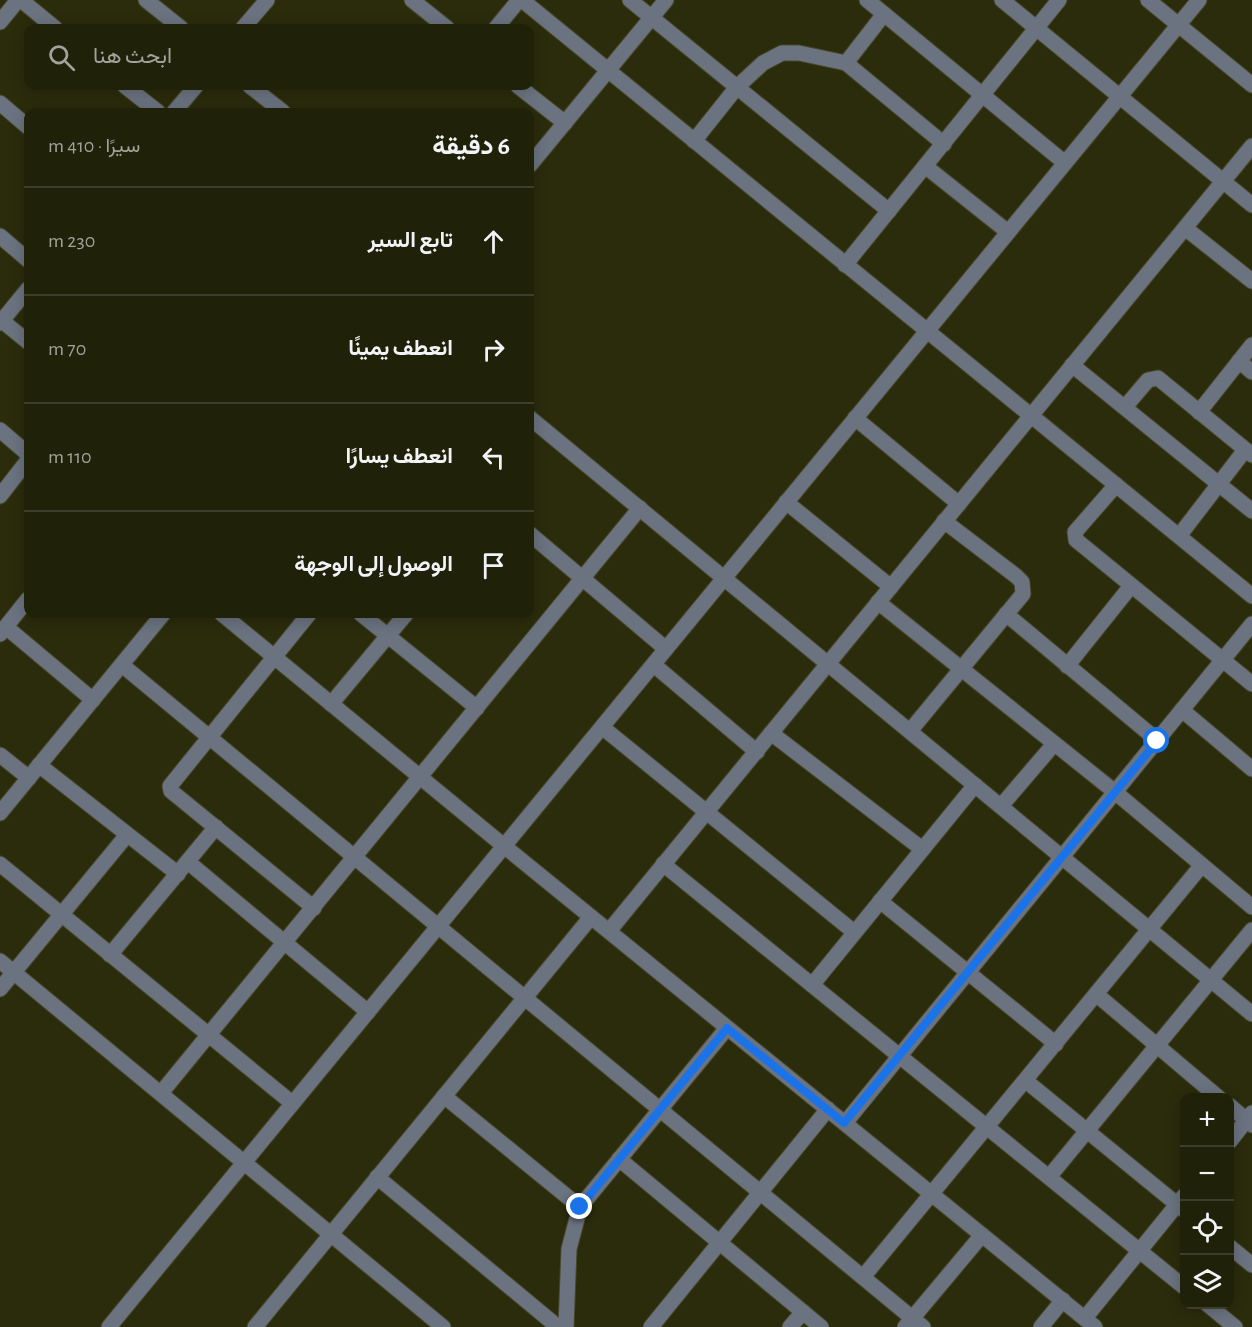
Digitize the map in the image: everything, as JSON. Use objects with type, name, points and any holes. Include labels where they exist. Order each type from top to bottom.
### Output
[{"type":"street","points":[[0,22],[19,0],[51,24]]},
{"type":"street","points":[[146,0],[176,24]]},
{"type":"street","points":[[246,24],[267,0]]},
{"type":"street","points":[[412,0],[442,24]]},
{"type":"street","points":[[499,24],[520,0],[1252,596]]},
{"type":"street","points":[[630,0],[889,211]]},
{"type":"street","points":[[534,160],[666,0]]},
{"type":"street","points":[[867,0],[1065,163]]},
{"type":"street","points":[[1002,0],[1252,205]]},
{"type":"street","points":[[845,265],[1059,0]]},
{"type":"street","points":[[1148,0],[1252,85]]},
{"type":"street","points":[[109,1327],[1199,0]]},
{"type":"street","points":[[846,63],[884,14]]},
{"type":"street","points":[[694,141],[738,87],[763,63],[782,53],[799,53],[846,63],[944,144]]},
{"type":"street","points":[[130,90],[153,108]]},
{"type":"street","points":[[177,108],[193,90]]},
{"type":"street","points":[[255,90],[278,108]]},
{"type":"street","points":[[523,90],[565,123]]},
{"type":"street","points":[[0,103],[24,124]]},
{"type":"street","points":[[609,931],[1252,146]]},
{"type":"street","points":[[925,166],[1008,232]]},
{"type":"street","points":[[1185,228],[1252,281]]},
{"type":"street","points":[[0,236],[24,257]]},
{"type":"street","points":[[24,294],[1,321],[24,339]]},
{"type":"street","points":[[1199,412],[1252,345]]},
{"type":"street","points":[[1239,361],[1252,372]]},
{"type":"street","points":[[1072,365],[1252,510]]},
{"type":"street","points":[[1125,407],[1148,380],[1155,377],[1249,453],[1219,484],[1179,537]]},
{"type":"street","points":[[855,418],[959,504]]},
{"type":"street","points":[[534,421],[1150,927],[1252,1014]]},
{"type":"street","points":[[0,430],[24,451]]},
{"type":"street","points":[[0,496],[24,465]]},
{"type":"street","points":[[1116,485],[1074,535],[1081,544],[1131,586],[1252,684]]},
{"type":"street","points":[[786,502],[891,587]]},
{"type":"street","points":[[161,1093],[640,508]]},
{"type":"street","points":[[910,731],[1023,594],[1022,582],[944,521]]},
{"type":"street","points":[[534,537],[666,649]]},
{"type":"street","points":[[1067,666],[1131,586]]},
{"type":"street","points":[[878,602],[1115,792],[1252,907]]},
{"type":"street","points":[[24,604],[3,630],[93,700]]},
{"type":"street","points":[[1006,614],[1157,741]]},
{"type":"street","points":[[0,813],[161,618]]},
{"type":"street","points":[[227,618],[1090,1323],[1140,1251],[1180,1205]]},
{"type":"street","points":[[306,618],[208,736],[170,786],[171,791],[314,908]]},
{"type":"street","points":[[366,618],[477,708]]},
{"type":"street","points":[[331,704],[403,618]]},
{"type":"street","points":[[844,1123],[1252,624]]},
{"type":"street","points":[[122,665],[863,1276],[914,1324],[982,1235]]},
{"type":"street","points":[[654,665],[757,752]]},
{"type":"street","points":[[1182,710],[1252,769]]},
{"type":"street","points":[[602,727],[854,932]]},
{"type":"street","points":[[771,733],[922,849]]},
{"type":"street","points":[[1000,806],[1054,744]]},
{"type":"street","points":[[0,755],[29,778]]},
{"type":"street","points":[[39,765],[178,874]]},
{"type":"street","points":[[812,985],[975,784]]},
{"type":"street","points":[[110,955],[216,827]]},
{"type":"street","points":[[0,989],[127,835]]},
{"type":"street","points":[[188,862],[368,1012]]},
{"type":"street","points":[[0,864],[292,1103]]},
{"type":"street","points":[[663,864],[1180,1283]]},
{"type":"street","points":[[863,1276],[1202,865]]},
{"type":"street","points":[[879,901],[1056,1044]]},
{"type":"street","points":[[255,1327],[591,917]]},
{"type":"street","points":[[1049,1177],[1252,930]]},
{"type":"street","points":[[0,961],[443,1327]]},
{"type":"street","points":[[1096,994],[1213,1093]]},
{"type":"street","points":[[566,1327],[569,1250],[580,1207],[727,1028]]},
{"type":"street","points":[[1026,1081],[1086,1131],[1180,1202]]},
{"type":"street","points":[[444,1096],[580,1207]]},
{"type":"street","points":[[651,1327],[828,1109]]},
{"type":"street","points":[[1234,1109],[1250,1120],[1234,1137]]},
{"type":"street","points":[[619,1159],[821,1327]]},
{"type":"street","points":[[377,1178],[558,1327]]},
{"type":"street","points":[[1234,1249],[1252,1265]]},
{"type":"street","points":[[1041,1327],[1062,1300]]},
{"type":"street","points":[[1212,1309],[1235,1327]]},
{"type":"street","points":[[790,1327],[803,1312]]},
{"type":"route","points":[[580,1207],[727,1028],[844,1123],[1157,741]]}]
